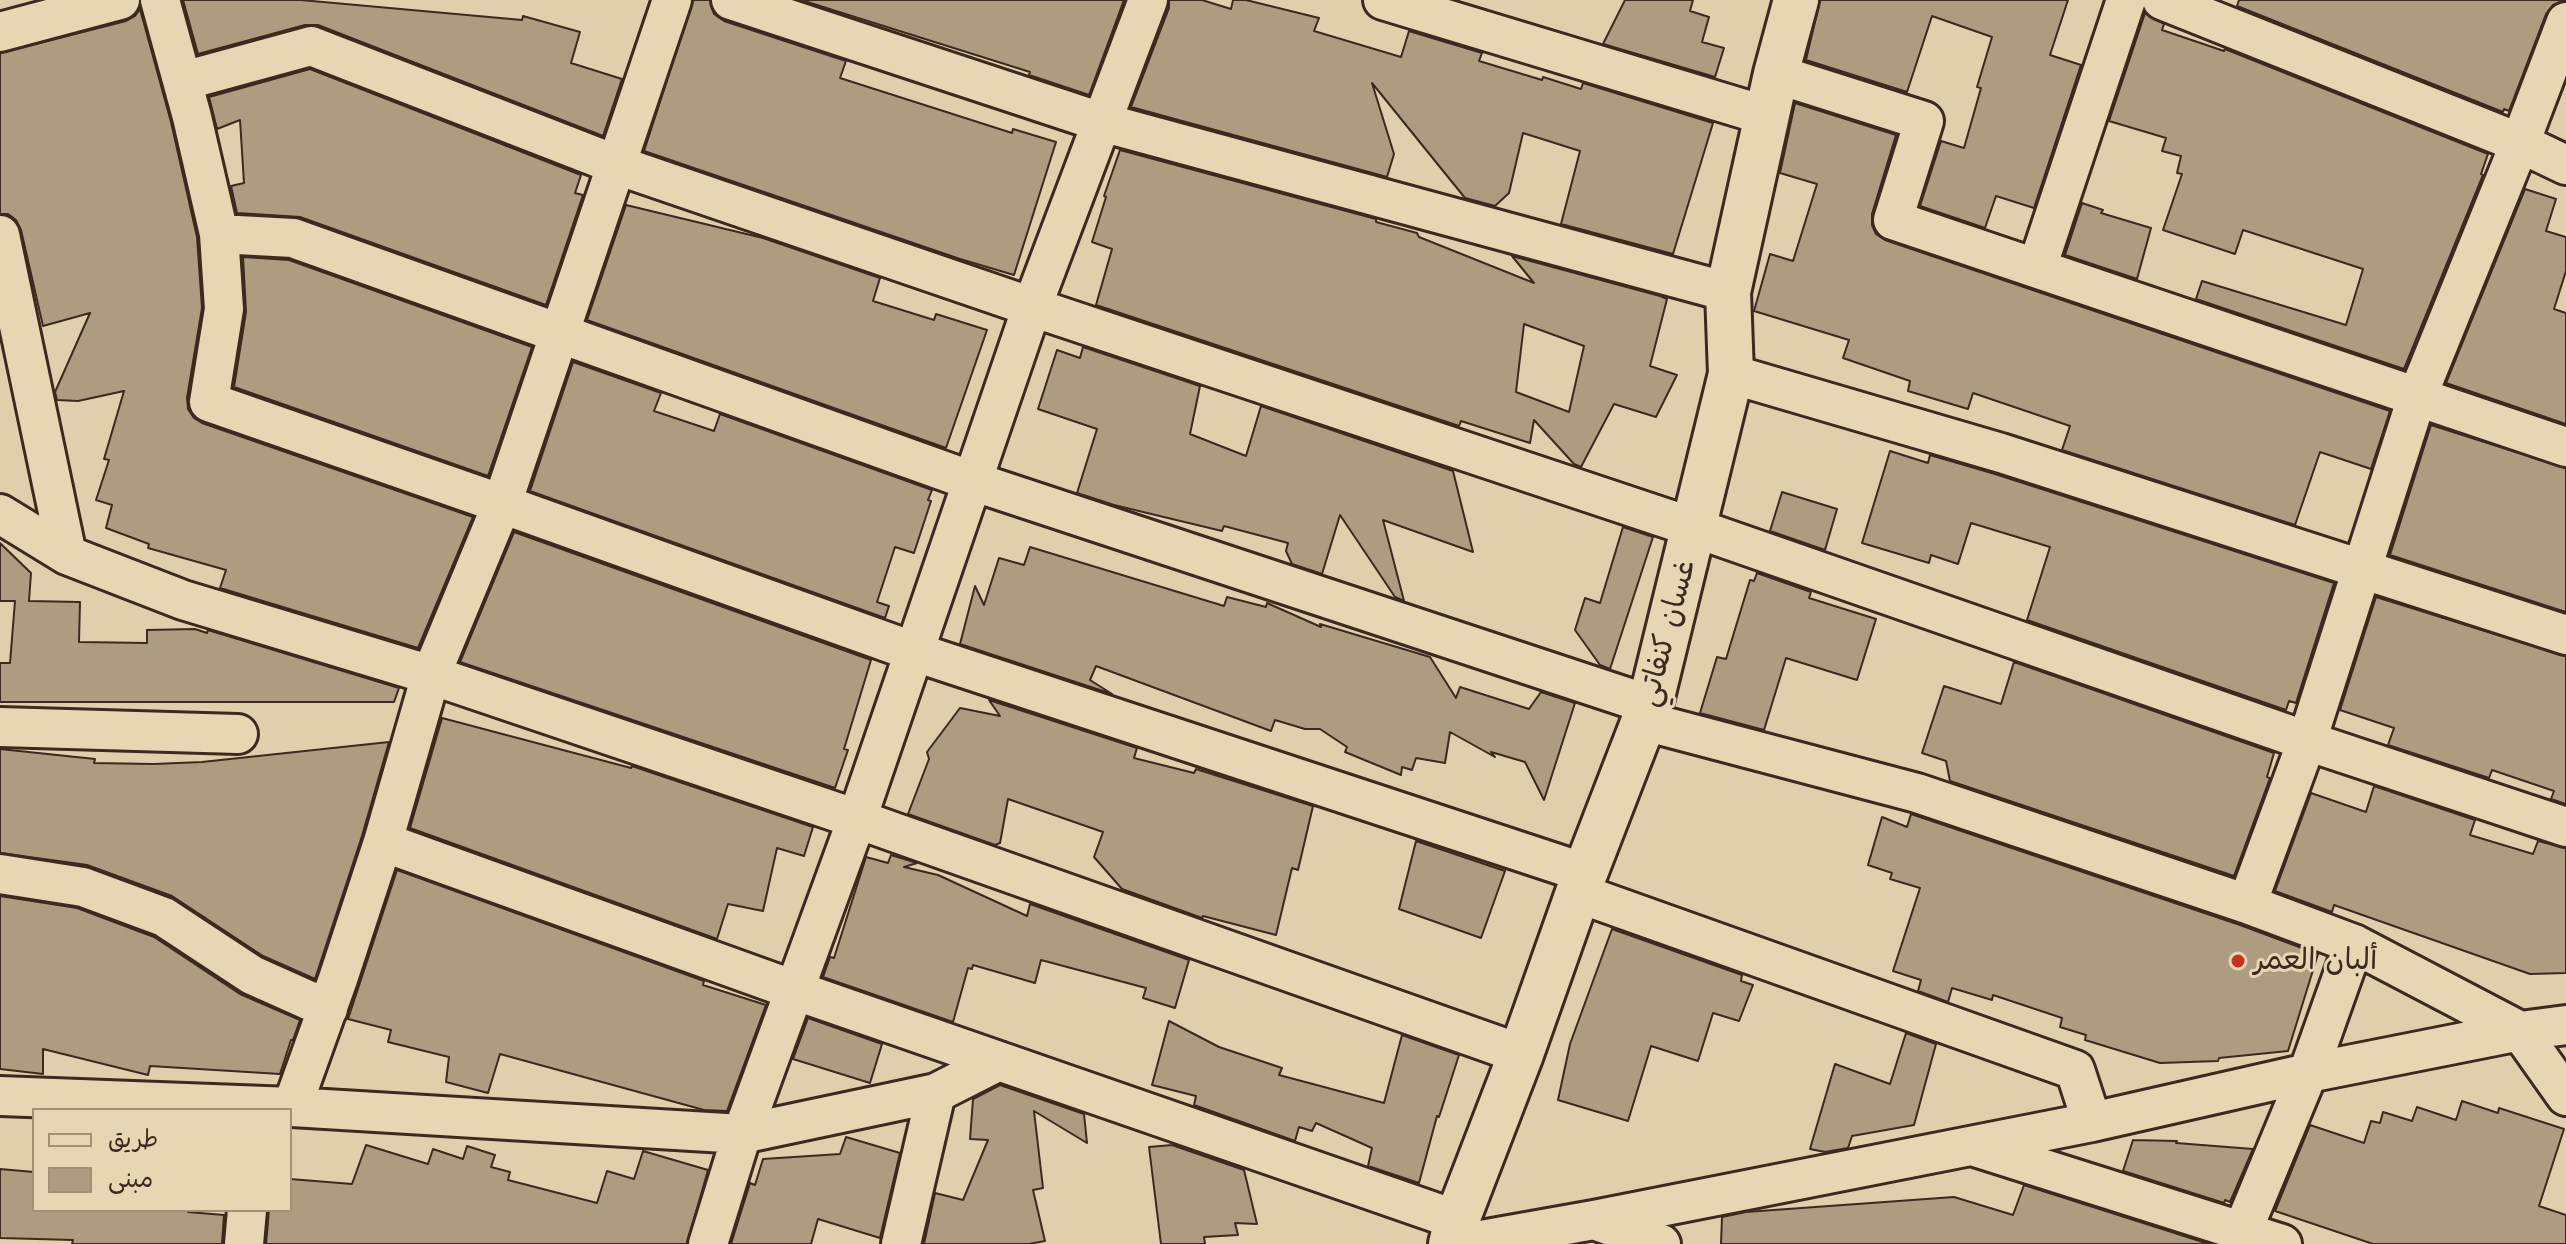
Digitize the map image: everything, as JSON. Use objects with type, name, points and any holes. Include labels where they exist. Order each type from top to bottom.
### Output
[{"type":"street","points":[[0,32],[120,0]]},
{"type":"street","points":[[160,0],[183,81],[219,234],[224,309],[209,402],[915,652],[1582,883],[2075,1070],[2092,1122]]},
{"type":"street","points":[[731,0],[1101,122],[1728,292]]},
{"type":"street","points":[[708,1244],[742,1134],[857,819],[1032,307],[1148,0]]},
{"type":"street","points":[[1383,0],[1767,116]]},
{"type":"street","name":"غسان كنفاتي","points":[[1455,1236],[1582,883],[1647,713],[1731,374],[1728,292],[1776,74],[1796,0]]},
{"type":"street","points":[[2037,268],[2126,0]]},
{"type":"street","points":[[2162,0],[2520,143],[2566,165]]},
{"type":"street","points":[[292,1107],[383,842],[431,675],[502,504],[617,165],[664,1]]},
{"type":"street","points":[[2247,904],[2307,741],[2417,397],[2566,22]]},
{"type":"street","points":[[183,81],[311,46],[617,165],[1695,528],[2307,741],[2566,827]]},
{"type":"street","points":[[1776,74],[1924,121],[1893,220],[2566,447]]},
{"type":"street","points":[[219,234],[293,238],[972,481],[1647,713],[1917,793],[2247,904],[2354,944],[2520,1031],[2566,1096]]},
{"type":"street","points":[[0,235],[67,555]]},
{"type":"street","points":[[1731,374],[2001,453],[2566,635]]},
{"type":"street","points":[[0,514],[67,555],[183,600],[431,675],[857,819],[1521,1054]]},
{"type":"street","points":[[0,727],[238,734]]},
{"type":"street","points":[[383,842],[999,1061],[1455,1236],[1594,1220],[2092,1122],[2308,1073],[2520,1031],[2566,1025]]},
{"type":"street","points":[[0,874],[83,887],[164,917],[252,975],[328,1009]]},
{"type":"street","points":[[2240,1237],[2308,1073],[2354,944]]},
{"type":"street","points":[[0,1096],[254,1108],[292,1107],[742,1134],[936,1093],[999,1061]]},
{"type":"street","points":[[901,1244],[936,1093]]},
{"type":"street","points":[[1973,1146],[2240,1237],[2282,1244]]},
{"type":"street","points":[[244,1244],[247,1212]]},
{"type":"street","points":[[1594,1220],[1661,1244]]},
{"type":"building","points":[[183,0],[301,0],[522,20],[523,16],[580,32],[571,63],[622,79],[603,136],[318,25],[305,25],[198,54]]},
{"type":"building","points":[[693,0],[710,0],[714,14],[724,21],[846,61],[840,78],[1012,133],[1013,129],[1056,142],[1014,275],[644,151]]},
{"type":"building","points":[[801,0],[1124,0],[1089,95],[1029,75],[1030,72]]},
{"type":"building","points":[[1169,0],[1202,0],[1231,9],[1233,0],[1246,0],[1319,18],[1314,31],[1401,57],[1409,31],[1482,53],[1479,61],[1581,89],[1583,83],[1713,123],[1673,254],[1561,224],[1580,151],[1523,133],[1509,193],[1495,206],[1465,198],[1372,83],[1394,154],[1387,177],[1131,107],[1169,8]]},
{"type":"building","points":[[1625,0],[1693,0],[1690,11],[1709,17],[1702,42],[1724,48],[1715,77],[1603,44]]},
{"type":"building","points":[[1820,0],[2068,0],[2050,55],[2081,65],[2034,208],[1996,196],[1985,228],[1920,206],[1941,141],[1964,148],[1992,37],[1932,16],[1907,92],[1806,60]]},
{"type":"building","points":[[2239,0],[2566,1],[2553,5],[2546,14],[2509,111],[2504,109],[2503,112],[2237,6]]},
{"type":"building","points":[[140,9],[171,122],[197,237],[202,308],[187,398],[188,409],[202,423],[473,517],[418,648],[220,588],[226,570],[148,548],[149,544],[106,528],[112,505],[96,500],[109,460],[104,459],[124,391],[78,401],[57,400],[55,392],[90,313],[43,326],[21,230],[16,220],[8,214],[0,214],[0,53],[126,21]]},
{"type":"building","points":[[2145,13],[2164,24],[2162,30],[2225,49],[2488,154],[2483,175],[2404,369],[2196,299],[2202,281],[2346,325],[2363,269],[2243,230],[2235,254],[2163,230],[2182,174],[2177,173],[2181,156],[2162,151],[2166,138],[2109,121]]},
{"type":"building","points":[[310,69],[581,175],[575,193],[583,195],[546,305],[300,217],[237,213],[231,186],[244,183],[240,120],[217,129],[209,97]]},
{"type":"building","points":[[1795,103],[1896,135],[1872,214],[1876,234],[1885,240],[2390,411],[2371,469],[2320,452],[2295,525],[2062,450],[2070,426],[1973,393],[1968,409],[1908,391],[1910,381],[1843,358],[1849,340],[1754,311],[1770,254],[1793,261],[1817,184],[1780,173]]},
{"type":"building","points":[[1120,150],[1376,219],[1376,222],[1417,233],[1419,237],[1534,283],[1512,256],[1660,296],[1667,299],[1650,366],[1677,375],[1656,417],[1614,404],[1581,467],[1574,464],[1534,420],[1530,443],[1461,421],[1459,426],[1096,305],[1112,249],[1092,242]],"holes":[[[1524,324],[1584,346],[1569,412],[1516,392]]]},
{"type":"building","points":[[2525,189],[2556,199],[2546,231],[2566,237],[2566,271],[2554,309],[2566,313],[2566,424],[2446,383]]},
{"type":"building","points":[[2082,203],[2103,210],[2101,213],[2151,228],[2137,279],[2065,255]]},
{"type":"building","points":[[626,205],[763,238],[880,278],[873,301],[934,320],[936,314],[987,330],[946,448],[587,320]]},
{"type":"building","points":[[243,257],[289,260],[532,347],[488,476],[234,387],[246,312]]},
{"type":"building","points":[[1083,347],[1200,386],[1190,434],[1246,456],[1261,406],[1453,471],[1473,552],[1383,520],[1404,601],[1395,597],[1340,515],[1322,574],[1292,564],[1286,551],[1288,543],[1224,526],[1222,531],[1077,493],[1097,429],[1038,409],[1057,350],[1080,358]]},
{"type":"building","points":[[573,362],[661,393],[654,411],[714,431],[720,414],[932,490],[914,553],[895,547],[877,602],[889,606],[885,618],[530,491]]},
{"type":"building","points":[[2431,425],[2566,468],[2566,612],[2390,555]]},
{"type":"building","points":[[1890,451],[1928,463],[1930,455],[1995,474],[2334,583],[2296,703],[2289,701],[2286,710],[2027,620],[2050,547],[1971,523],[1958,564],[1931,555],[1929,563],[1862,543]]},
{"type":"building","points":[[1782,492],[1837,509],[1825,550],[1770,531]]},
{"type":"building","points":[[1623,527],[1653,537],[1610,669],[1600,665],[1575,630],[1585,598],[1600,603]]},
{"type":"building","points":[[514,532],[871,660],[835,788],[460,662]]},
{"type":"building","points":[[0,543],[31,573],[29,601],[80,602],[79,642],[147,643],[147,630],[195,629],[207,633],[208,630],[399,688],[394,702],[0,702],[0,663],[10,663],[15,601],[0,601]]},
{"type":"building","points":[[1030,547],[1224,606],[1227,597],[1266,607],[1267,603],[1321,627],[1320,624],[1430,657],[1456,698],[1460,687],[1529,709],[1541,692],[1575,703],[1544,800],[1525,762],[1491,752],[1495,757],[1450,732],[1445,763],[1416,758],[1412,770],[1402,767],[1401,775],[1345,752],[1347,747],[1320,729],[1305,729],[1275,720],[1271,731],[1096,666],[1090,680],[1112,694],[960,644],[975,586],[984,605],[999,558],[1024,565]]},
{"type":"building","points":[[1757,573],[1811,592],[1809,598],[1876,619],[1857,680],[1786,658],[1764,730],[1700,713],[1717,657],[1726,659],[1750,580],[1754,581]]},
{"type":"building","points":[[2376,597],[2566,656],[2566,804],[2551,799],[2554,791],[2492,770],[2489,778],[2388,745],[2394,728],[2340,710]]},
{"type":"building","points":[[2014,662],[2274,753],[2267,777],[2270,778],[2234,876],[1950,781],[1946,761],[1922,753],[1944,686],[2001,704]]},
{"type":"building","points":[[989,700],[1137,748],[1134,758],[1194,773],[1196,769],[1313,806],[1298,870],[1292,868],[1276,935],[1202,918],[1122,889],[1094,857],[1103,832],[1008,799],[1000,843],[995,845],[908,814],[929,759],[927,752],[960,708],[1000,716]]},
{"type":"building","points":[[442,718],[632,766],[813,827],[804,856],[777,848],[763,911],[728,904],[717,939],[410,828]]},
{"type":"building","points":[[389,742],[315,979],[263,956],[172,896],[87,865],[0,853],[0,749],[95,759],[94,763],[154,764],[202,762]]},
{"type":"building","points":[[2374,786],[2475,820],[2470,835],[2533,854],[2538,841],[2566,848],[2566,973],[2530,974],[2334,905],[2332,912],[2275,891],[2311,793],[2366,812]]},
{"type":"building","points":[[1911,814],[2318,954],[2288,1051],[2219,1058],[2218,1061],[2160,1063],[2085,1040],[2086,1035],[2060,1027],[2062,1018],[1993,995],[1992,1000],[1952,988],[1948,1002],[1918,991],[1921,980],[1893,971],[1920,888],[1890,879],[1892,873],[1868,865],[1882,817],[1907,827]]},
{"type":"building","points":[[1416,841],[1505,871],[1481,938],[1399,909]]},
{"type":"building","points":[[891,855],[917,863],[904,867],[938,875],[1027,916],[1030,904],[1189,960],[1175,1008],[1143,998],[1146,988],[1041,960],[1035,983],[973,965],[972,969],[968,968],[953,1022],[823,977],[830,957],[834,958],[866,857],[888,863]]},
{"type":"building","points":[[397,870],[704,981],[703,985],[766,1005],[727,1111],[704,1110],[500,1054],[488,1093],[446,1082],[449,1057],[388,1042],[391,1030],[348,1019]]},
{"type":"building","points":[[0,896],[77,908],[154,937],[240,994],[300,1020],[280,1074],[150,1066],[148,1075],[43,1049],[43,1074],[0,1069]]},
{"type":"building","points":[[1612,929],[1742,975],[1741,981],[1753,985],[1739,1021],[1713,1013],[1698,1061],[1651,1046],[1628,1121],[1558,1100],[1570,1044]]},
{"type":"building","points":[[808,1018],[882,1044],[870,1083],[793,1059]]},
{"type":"building","points":[[1169,1021],[1219,1047],[1282,1068],[1279,1075],[1384,1103],[1402,1035],[1459,1055],[1437,1116],[1419,1183],[1368,1166],[1372,1148],[1316,1123],[1312,1131],[1299,1127],[1295,1141],[1194,1105],[1196,1096],[1152,1085]]},
{"type":"building","points":[[1906,1033],[1936,1044],[1914,1125],[1852,1136],[1848,1148],[1825,1152],[1810,1149],[1835,1064],[1890,1084]]},
{"type":"building","points":[[1000,1085],[1084,1114],[1087,1143],[1034,1111],[1043,1188],[1033,1190],[1045,1241],[1029,1244],[924,1244],[935,1193],[963,1200],[988,1140],[970,1139],[973,1099]]},
{"type":"building","points":[[2462,1101],[2498,1113],[2499,1108],[2564,1129],[2539,1206],[2566,1215],[2566,1244],[2373,1244],[2275,1211],[2310,1125],[2364,1143],[2371,1121],[2380,1123],[2383,1112],[2412,1121],[2417,1107],[2456,1120]]},
{"type":"building","points":[[846,1137],[900,1153],[880,1238],[818,1219],[811,1244],[731,1244],[750,1183],[755,1185],[763,1159],[840,1154]]},
{"type":"building","points":[[2133,1140],[2253,1149],[2230,1202],[2225,1200],[2224,1203],[2123,1171]]},
{"type":"building","points":[[366,1145],[428,1164],[433,1149],[463,1159],[467,1146],[495,1155],[491,1167],[510,1172],[508,1180],[597,1203],[607,1171],[634,1179],[643,1151],[708,1170],[687,1244],[266,1244],[269,1212],[292,1212],[292,1179],[352,1184]]},
{"type":"building","points":[[1172,1145],[1244,1170],[1257,1224],[1235,1223],[1238,1235],[1204,1237],[1205,1244],[1161,1244],[1149,1147]]},
{"type":"building","points":[[0,1169],[32,1172],[32,1212],[188,1212],[224,1215],[222,1244],[72,1244],[73,1240],[0,1238]]},
{"type":"building","points":[[2024,1185],[2209,1244],[1721,1244],[1722,1217],[1746,1212],[1954,1197],[2013,1215]]},
{"type":"place","name":"ألبان العمر","points":[[2238,961]]}]
